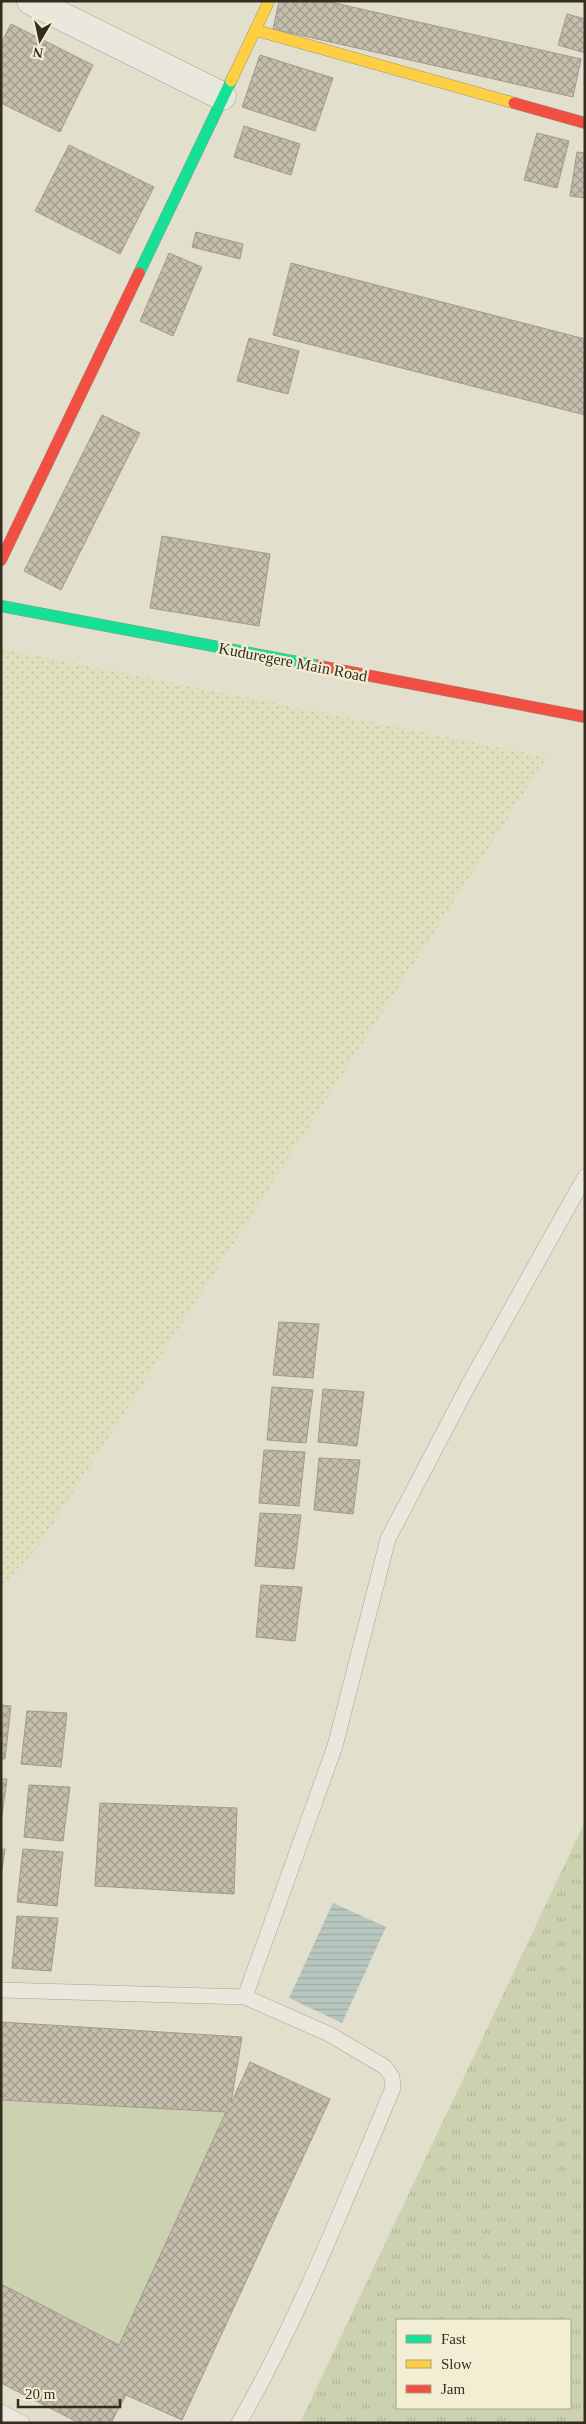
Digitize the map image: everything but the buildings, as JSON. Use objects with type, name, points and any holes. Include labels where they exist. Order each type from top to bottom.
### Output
[{"type":"street","points":[[31,1],[222,96]]},
{"type":"street","points":[[1,560],[268,1]]},
{"type":"street","points":[[255,30],[585,123]]},
{"type":"street","name":"Kuduregere Main Road","points":[[1,606],[585,717]]},
{"type":"lane","points":[[245,1997],[335,1746],[388,1539],[468,1384],[585,1177]]},
{"type":"lane","points":[[1,1990],[245,1997],[329,2034],[385,2067],[392,2077],[393,2088],[307,2290],[258,2390],[239,2423]]},
{"type":"lane","points":[[1,2412],[22,2423]]},
{"type":"green space","points":[[2,649],[547,757],[37,1548],[1,1587]]},
{"type":"green space","points":[[585,1821],[585,2423],[300,2423]]},
{"type":"green space","points":[[1,2100],[226,2112],[119,2345],[1,2284]]},
{"type":"shaded area","points":[[333,1903],[386,1927],[342,2023],[289,1998]]},
{"type":"traffic: fast","points":[[139,273],[231,81]]},
{"type":"traffic: fast","points":[[1,606],[319,666]]},
{"type":"traffic: slow","points":[[231,81],[269,1]]},
{"type":"traffic: slow","points":[[255,30],[514,103]]},
{"type":"traffic: jam","points":[[514,103],[585,123]]},
{"type":"traffic: jam","points":[[1,560],[139,273]]},
{"type":"traffic: jam","points":[[319,666],[585,717]]}]
